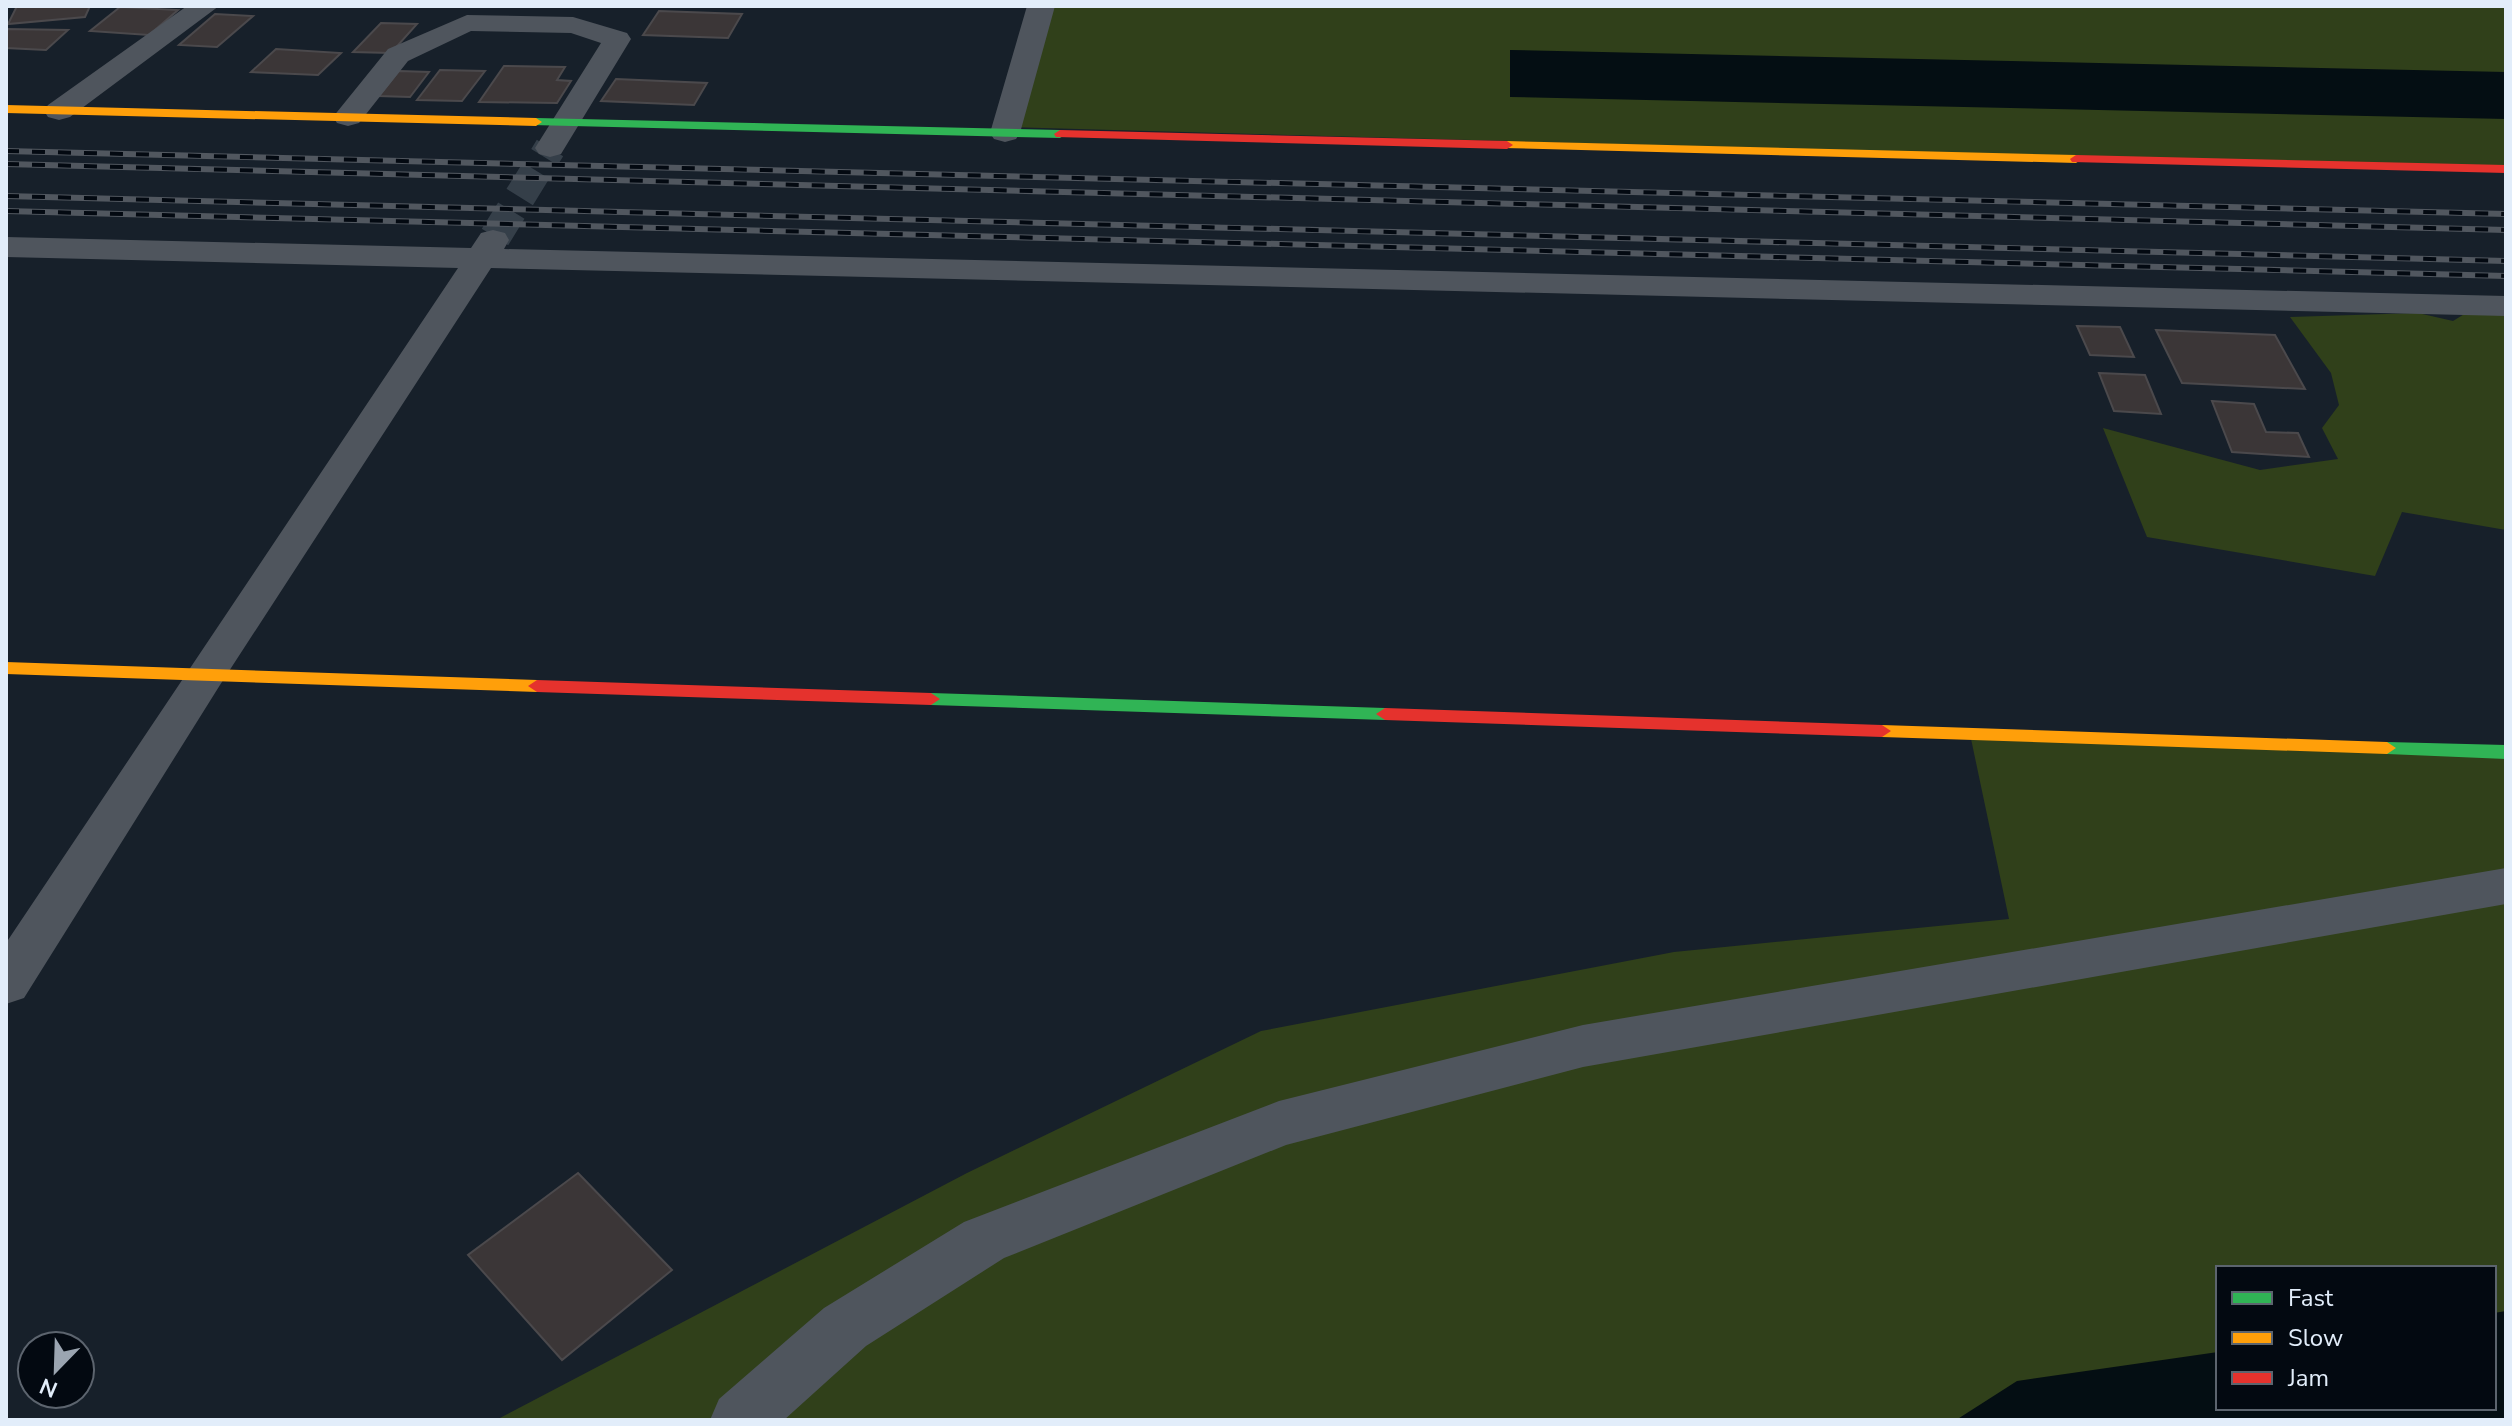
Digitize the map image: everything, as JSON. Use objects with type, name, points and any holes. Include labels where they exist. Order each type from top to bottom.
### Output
[{"type":"street","points":[[59,111],[205,6]]},
{"type":"street","points":[[1005,133],[1041,6]]},
{"type":"street","points":[[348,117],[398,55],[467,23],[582,16],[617,39],[558,135]]},
{"type":"street","points":[[6,109],[348,117],[558,135],[1005,133],[2506,169]]},
{"type":"street","points":[[6,247],[488,247],[2506,306]]},
{"type":"street","points":[[6,984],[205,675],[488,247]]},
{"type":"street","points":[[6,668],[2506,752]]},
{"type":"street","points":[[740,1420],[845,1327],[984,1240],[1279,1124],[1583,1046],[2506,886]]},
{"type":"green space","points":[[1041,6],[2506,6],[2506,169],[1006,127]]},
{"type":"green space","points":[[2479,305],[2506,313],[2506,530],[2402,512],[2375,576],[2147,537],[2103,428],[2260,470],[2338,459],[2322,428],[2339,405],[2331,373],[2290,317],[2418,313],[2453,321]]},
{"type":"green space","points":[[1970,734],[2506,752],[2506,1420],[496,1420],[967,1173],[1261,1031],[1674,952],[2009,919]]},
{"type":"shaded area","points":[[1510,50],[2506,72],[2506,119],[1510,97]]},
{"type":"shaded area","points":[[2506,1311],[2506,1420],[1956,1420],[2017,1381],[2216,1352],[2216,1410],[2496,1410],[2496,1313]]},
{"type":"building","points":[[17,6],[90,6],[85,17],[8,24]]},
{"type":"building","points":[[120,7],[178,10],[149,35],[90,31]]},
{"type":"building","points":[[659,11],[742,14],[728,38],[643,35]]},
{"type":"building","points":[[215,14],[253,16],[217,47],[179,45]]},
{"type":"building","points":[[381,23],[417,24],[391,53],[353,52]]},
{"type":"building","points":[[6,29],[68,30],[46,50],[6,48]]},
{"type":"building","points":[[276,49],[341,53],[318,75],[251,72]]},
{"type":"building","points":[[504,66],[565,67],[557,80],[571,81],[557,103],[479,102]]},
{"type":"building","points":[[440,70],[485,71],[462,101],[417,100]]},
{"type":"building","points":[[399,71],[429,72],[410,97],[379,96]]},
{"type":"building","points":[[616,79],[707,83],[694,105],[601,101]]},
{"type":"building","points":[[2077,326],[2120,327],[2134,357],[2090,355]]},
{"type":"building","points":[[2156,330],[2275,335],[2305,389],[2182,383]]},
{"type":"building","points":[[2099,373],[2145,375],[2161,414],[2114,411]]},
{"type":"building","points":[[2212,401],[2254,404],[2266,432],[2298,433],[2309,457],[2232,452]]},
{"type":"building","points":[[578,1173],[672,1270],[562,1360],[468,1255]]},
{"type":"tunnel","points":[[495,237],[550,148]]},
{"type":"railway","points":[[6,151],[2506,214]]},
{"type":"railway","points":[[6,164],[2506,230]]},
{"type":"railway","points":[[6,196],[2506,261]]},
{"type":"railway","points":[[6,211],[2506,276]]},
{"type":"traffic: fast","points":[[536,122],[1060,134]]},
{"type":"traffic: fast","points":[[931,699],[1385,714]]},
{"type":"traffic: fast","points":[[2387,748],[2506,752]]},
{"type":"traffic: slow","points":[[6,109],[536,122]]},
{"type":"traffic: slow","points":[[1507,145],[2076,159]]},
{"type":"traffic: slow","points":[[6,668],[537,686]]},
{"type":"traffic: slow","points":[[1882,731],[2387,748]]},
{"type":"traffic: jam","points":[[1060,134],[1507,145]]},
{"type":"traffic: jam","points":[[2076,159],[2506,169]]},
{"type":"traffic: jam","points":[[537,686],[931,699]]},
{"type":"traffic: jam","points":[[1385,714],[1882,731]]}]
